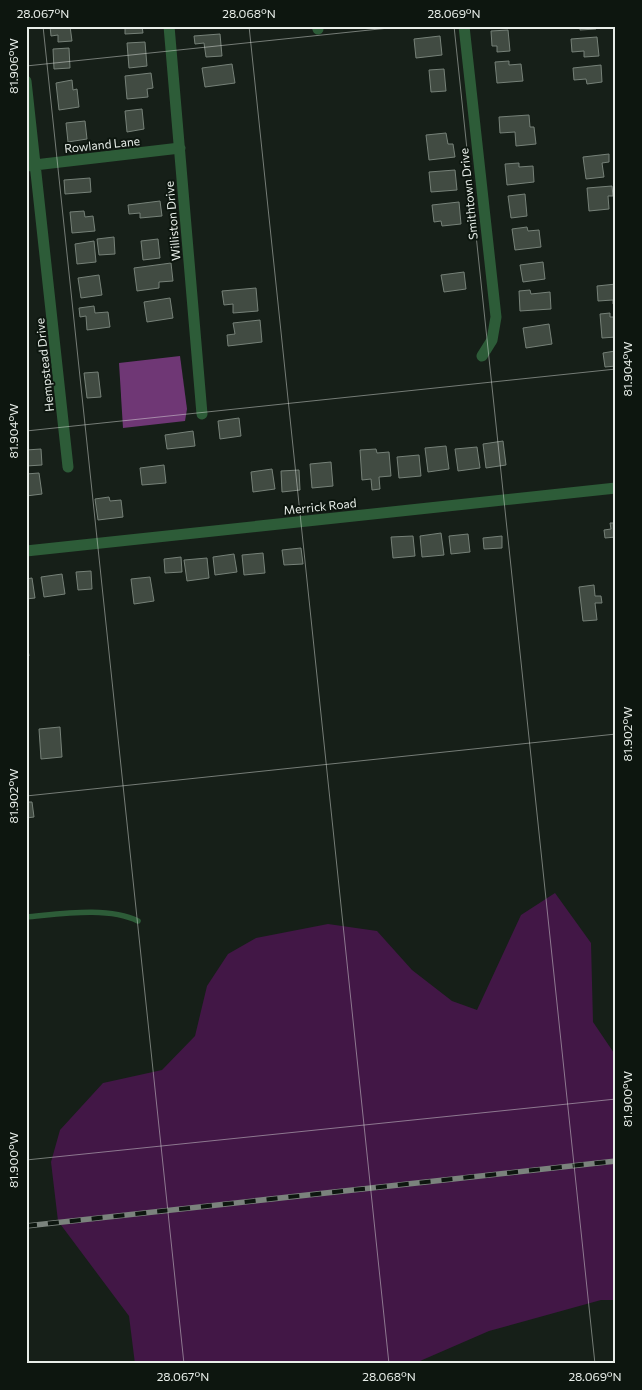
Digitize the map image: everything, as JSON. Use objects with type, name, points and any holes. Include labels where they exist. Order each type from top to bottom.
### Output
[{"type":"street","name":"Williston Drive","points":[[170,26],[202,414]]},
{"type":"street","name":"Smithtown Drive","points":[[464,26],[496,317],[492,340],[482,356]]},
{"type":"street","name":"Hempstead Drive","points":[[26,81],[30,166],[56,346],[68,467]]},
{"type":"street","name":"Rowland Lane","points":[[30,166],[180,148]]},
{"type":"street","name":"Merrick Road","points":[[26,551],[616,488]]},
{"type":"lane","points":[[26,917],[110,914],[129,916],[138,921]]},
{"type":"shaded area","points":[[180,356],[187,409],[185,421],[123,428],[119,363]]},
{"type":"shaded area","points":[[555,893],[591,943],[593,1022],[616,1056],[616,1300],[601,1300],[489,1331],[413,1364],[135,1364],[129,1316],[58,1221],[51,1162],[60,1130],[103,1083],[162,1070],[195,1036],[207,986],[228,954],[256,938],[328,924],[377,931],[412,970],[452,1001],[477,1010],[521,915]]},
{"type":"building","points":[[50,26],[70,26],[72,41],[58,42],[58,35],[51,36]]},
{"type":"building","points":[[125,26],[142,26],[143,33],[125,34]]},
{"type":"building","points":[[580,26],[596,26],[596,29],[580,30]]},
{"type":"building","points":[[508,30],[510,51],[497,52],[497,46],[492,46],[491,31]]},
{"type":"building","points":[[220,34],[222,56],[206,57],[204,43],[195,44],[194,36]]},
{"type":"building","points":[[440,36],[442,55],[416,58],[414,39]]},
{"type":"building","points":[[597,37],[599,56],[584,57],[584,51],[572,52],[571,39]]},
{"type":"building","points":[[145,42],[147,66],[129,68],[127,43]]},
{"type":"building","points":[[69,48],[70,68],[54,69],[53,49]]},
{"type":"building","points":[[509,61],[509,65],[521,64],[523,81],[497,83],[495,62]]},
{"type":"building","points":[[232,64],[235,83],[205,87],[202,68]]},
{"type":"building","points":[[601,65],[602,82],[587,84],[586,79],[574,80],[573,68]]},
{"type":"building","points":[[444,69],[446,91],[431,92],[429,70]]},
{"type":"building","points":[[151,73],[153,88],[147,89],[148,97],[127,99],[125,76]]},
{"type":"building","points":[[72,80],[73,90],[77,89],[79,107],[59,110],[56,83]]},
{"type":"building","points":[[142,109],[144,129],[127,132],[125,111]]},
{"type":"building","points":[[529,115],[530,127],[534,127],[536,144],[516,146],[515,132],[500,133],[499,117]]},
{"type":"building","points":[[85,121],[87,139],[68,142],[66,123]]},
{"type":"building","points":[[446,133],[448,144],[453,144],[455,157],[429,160],[426,135]]},
{"type":"building","points":[[609,154],[609,162],[602,163],[604,177],[586,179],[583,157]]},
{"type":"building","points":[[519,163],[519,167],[533,166],[534,182],[507,185],[505,164]]},
{"type":"building","points":[[455,170],[457,190],[431,192],[429,172]]},
{"type":"building","points":[[90,178],[91,192],[65,194],[64,180]]},
{"type":"building","points":[[612,186],[613,196],[608,196],[609,209],[589,211],[587,188]]},
{"type":"building","points":[[525,194],[527,216],[511,218],[508,196]]},
{"type":"building","points":[[160,201],[162,216],[140,218],[140,213],[129,214],[128,205]]},
{"type":"building","points":[[459,202],[461,224],[442,226],[441,221],[434,222],[432,205]]},
{"type":"building","points":[[84,211],[85,217],[93,216],[95,231],[72,233],[70,212]]},
{"type":"building","points":[[527,227],[528,231],[539,230],[541,247],[515,250],[512,229]]},
{"type":"building","points":[[114,237],[115,254],[99,255],[97,239]]},
{"type":"building","points":[[158,239],[160,258],[143,260],[141,241]]},
{"type":"building","points":[[94,241],[96,262],[77,264],[75,244]]},
{"type":"building","points":[[543,262],[545,279],[523,282],[520,265]]},
{"type":"building","points":[[171,263],[173,281],[159,282],[159,288],[137,291],[134,268]]},
{"type":"building","points":[[464,272],[466,289],[444,292],[441,275]]},
{"type":"building","points":[[99,275],[102,295],[81,298],[78,278]]},
{"type":"building","points":[[616,284],[616,304],[613,304],[613,300],[598,301],[597,286]]},
{"type":"building","points":[[256,288],[258,311],[233,313],[233,304],[224,305],[222,291]]},
{"type":"building","points":[[530,290],[531,294],[550,292],[551,309],[520,311],[519,291]]},
{"type":"building","points":[[170,298],[173,318],[147,322],[144,302]]},
{"type":"building","points":[[94,306],[95,313],[108,312],[110,327],[87,330],[86,316],[80,317],[79,308]]},
{"type":"building","points":[[610,313],[610,317],[616,317],[616,337],[602,338],[600,314]]},
{"type":"building","points":[[260,320],[262,342],[228,346],[227,335],[235,334],[233,323]]},
{"type":"building","points":[[549,324],[552,344],[526,348],[523,328]]},
{"type":"building","points":[[614,347],[616,347],[616,366],[605,367],[603,353],[615,351]]},
{"type":"building","points":[[98,372],[101,397],[87,398],[84,373]]},
{"type":"building","points":[[239,418],[241,436],[220,439],[218,421]]},
{"type":"building","points":[[193,431],[195,446],[167,449],[165,435]]},
{"type":"building","points":[[503,441],[506,465],[486,468],[483,444]]},
{"type":"building","points":[[446,446],[449,469],[428,472],[425,448]]},
{"type":"building","points":[[477,447],[480,468],[458,471],[455,449]]},
{"type":"building","points":[[41,449],[42,465],[26,466],[26,450]]},
{"type":"building","points":[[376,449],[377,453],[389,452],[391,476],[379,477],[380,489],[372,490],[371,479],[362,480],[360,450]]},
{"type":"building","points":[[419,455],[421,476],[399,478],[397,457]]},
{"type":"building","points":[[331,462],[333,486],[312,488],[310,464]]},
{"type":"building","points":[[164,465],[166,483],[142,485],[140,468]]},
{"type":"building","points":[[272,469],[275,489],[253,492],[251,472]]},
{"type":"building","points":[[299,470],[300,490],[282,492],[281,471]]},
{"type":"building","points":[[39,473],[42,494],[26,496],[26,474]]},
{"type":"building","points":[[109,497],[110,501],[121,500],[123,517],[98,520],[95,499]]},
{"type":"building","points":[[610,523],[616,523],[616,537],[605,538],[604,530],[611,529]]},
{"type":"building","points":[[441,533],[444,555],[422,557],[420,536]]},
{"type":"building","points":[[468,534],[470,552],[451,554],[449,536]]},
{"type":"building","points":[[413,536],[415,556],[393,558],[391,537]]},
{"type":"building","points":[[502,536],[502,548],[484,549],[483,538]]},
{"type":"building","points":[[301,548],[303,564],[284,565],[282,550]]},
{"type":"building","points":[[263,553],[265,573],[244,575],[242,555]]},
{"type":"building","points":[[234,554],[237,572],[215,575],[213,557]]},
{"type":"building","points":[[181,557],[182,572],[165,573],[164,559]]},
{"type":"building","points":[[207,558],[209,578],[187,581],[184,560]]},
{"type":"building","points":[[91,571],[92,589],[78,590],[76,572]]},
{"type":"building","points":[[62,574],[65,594],[44,597],[41,577]]},
{"type":"building","points":[[150,577],[154,601],[134,604],[131,579]]},
{"type":"building","points":[[32,578],[35,598],[26,599],[26,579]]},
{"type":"building","points":[[594,585],[595,596],[601,596],[602,603],[595,603],[597,620],[583,621],[579,587]]},
{"type":"building","points":[[26,636],[29,656],[26,657]]},
{"type":"building","points":[[60,727],[62,757],[41,759],[39,729]]},
{"type":"building","points":[[26,802],[32,802],[34,817],[26,818]]},
{"type":"railway","points":[[26,1226],[616,1161]]}]
